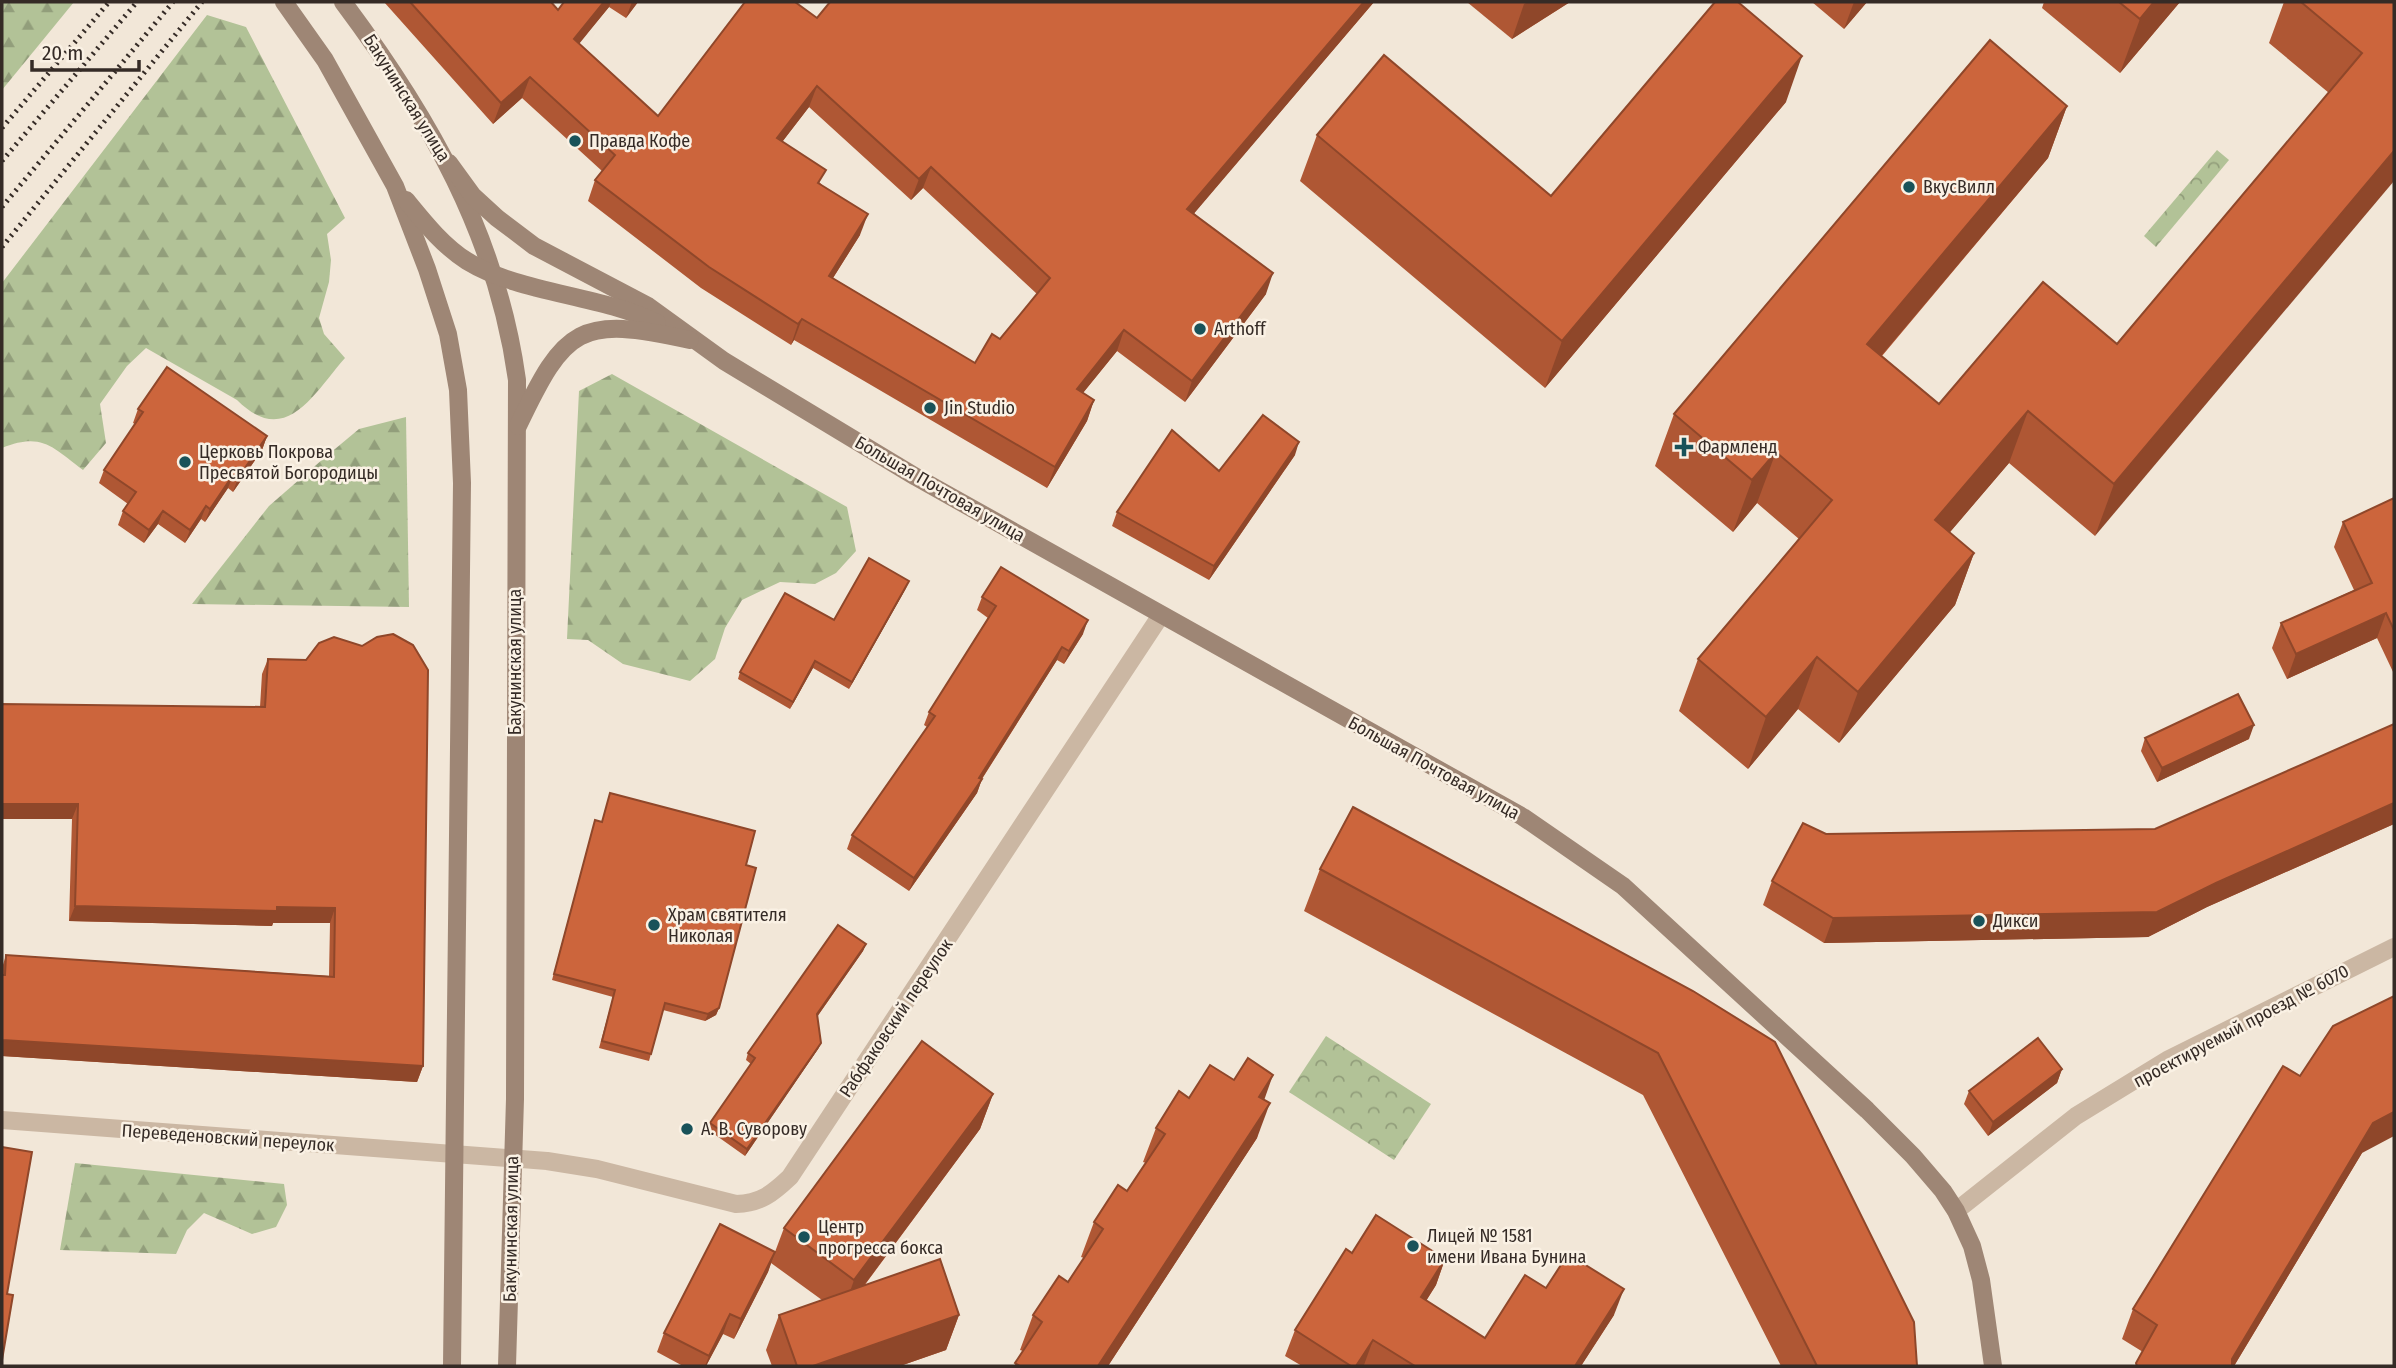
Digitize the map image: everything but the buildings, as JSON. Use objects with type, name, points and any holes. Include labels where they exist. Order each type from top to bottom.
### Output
[{"type":"main road","points":[[284,2],[325,60],[395,186],[448,334],[458,390],[462,506],[452,1366]]},
{"type":"main road","name":"Бакунинская улица","points":[[343,2],[385,58],[449,163],[495,274],[511,337],[517,380],[513,1157],[508,1366]]},
{"type":"main road","name":"Большая Почтовая улица","points":[[449,163],[473,195],[522,238],[648,306],[698,342],[916,477],[1523,817],[1623,886],[1867,1110],[1913,1156],[1956,1211],[1972,1246],[1981,1280],[1993,1366]]},
{"type":"main road","name":"Большая Почтовая улица","points":[[395,186],[432,231],[466,260],[495,274],[607,303],[698,342]]},
{"type":"main road","points":[[515,432],[542,375],[556,354],[574,338],[603,328],[628,328],[698,342]]},
{"type":"street","name":"Рабфаковский переулок","points":[[455,1156],[513,1157],[597,1169],[736,1204],[755,1203],[771,1196],[797,1166],[1161,615]]},
{"type":"street","name":"проектируемый проезд № 6070","points":[[1956,1211],[2076,1116],[2169,1059],[2394,947]]},
{"type":"street","name":"Переведеновский переулок","points":[[2,1120],[455,1156]]},
{"type":"green space","points":[[2,2],[74,2],[2,90]]},
{"type":"green space","points":[[207,15],[246,27],[345,218],[327,234],[331,260],[329,282],[319,318],[324,334],[345,358],[310,400],[298,410],[285,417],[270,419],[254,414],[237,400],[146,348],[127,366],[100,404],[106,443],[83,470],[46,444],[27,441],[2,448],[2,283]]},
{"type":"green space","points":[[2217,150],[2229,160],[2156,247],[2144,236]]},
{"type":"green space","points":[[612,374],[847,507],[856,551],[836,573],[815,584],[780,582],[742,600],[725,628],[715,659],[690,681],[623,664],[588,640],[567,639],[579,391]]},
{"type":"green space","points":[[406,417],[409,607],[192,604],[269,506],[359,429]]},
{"type":"green space","points":[[1326,1036],[1431,1104],[1394,1160],[1289,1092]]},
{"type":"green space","points":[[75,1163],[284,1184],[287,1205],[276,1227],[252,1234],[204,1213],[187,1230],[176,1254],[60,1250]]},
{"type":"railway","points":[[2,128],[109,2]]},
{"type":"railway","points":[[2,161],[137,2]]},
{"type":"railway","points":[[2,207],[173,2]]},
{"type":"railway","points":[[2,247],[202,2]]},
{"type":"place","name":"Правда Кофе","points":[[575,141]]},
{"type":"place","name":"ВкусВилл","points":[[1909,187]]},
{"type":"place","name":"Arthoff","points":[[1200,329]]},
{"type":"place","name":"Jin Studio","points":[[930,408]]},
{"type":"place","name":"Фармленд","points":[[1684,447]]},
{"type":"place","name":"Церковь Покрова Пресвятой Богородицы","points":[[185,462]]},
{"type":"place","name":"Дикси","points":[[1979,921]]},
{"type":"place","name":"Храм святителя Николая","points":[[654,925]]},
{"type":"place","name":"А. В. Суворову","points":[[687,1129]]},
{"type":"place","name":"Центр прогресса бокса","points":[[804,1237]]},
{"type":"place","name":"Лицей № 1581 имени Ивана Бунина","points":[[1413,1246]]}]
